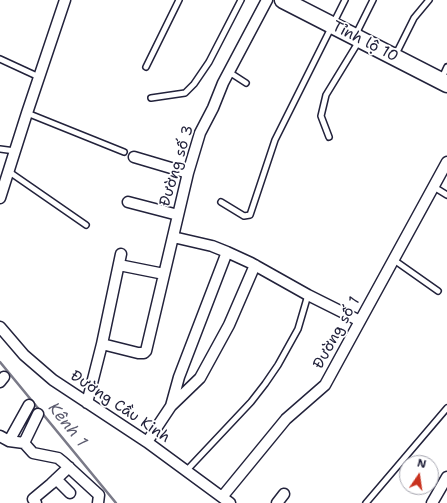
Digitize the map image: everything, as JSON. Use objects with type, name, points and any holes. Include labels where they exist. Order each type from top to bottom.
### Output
[{"type":"main road","name":"Tỉnh lộ 10","points":[[287,1],[395,57],[445,77]]},
{"type":"street","points":[[0,198],[65,0]]},
{"type":"street","name":"Đường số 3","points":[[102,344],[138,353],[144,353],[146,351],[188,173],[200,133],[229,72],[267,0]]},
{"type":"street","points":[[134,157],[188,173]]},
{"type":"street","name":"Đường số 1","points":[[226,500],[286,419],[325,385],[447,162]]},
{"type":"street","points":[[128,202],[178,215]]},
{"type":"street","points":[[173,237],[212,246],[227,252],[360,321]]},
{"type":"street","points":[[171,406],[179,377],[227,252]]},
{"type":"street","points":[[87,403],[102,344],[121,254]]},
{"type":"street","points":[[119,265],[164,274]]},
{"type":"street","points":[[147,442],[171,406],[200,378],[229,325],[255,266]]},
{"type":"street","name":"Đường Cầu Kinh","points":[[0,327],[24,355],[53,380],[147,442],[226,500]]},
{"type":"street","points":[[29,405],[5,438],[24,443],[33,453],[58,458],[69,466],[99,495],[98,503]]},
{"type":"street","points":[[24,443],[38,414]]},
{"type":"street","points":[[36,503],[33,499],[69,466]]},
{"type":"street","points":[[432,503],[447,477]]},
{"type":"street","points":[[56,479],[70,493]]},
{"type":"street","points":[[277,503],[284,494]]},
{"type":"lane","points":[[146,67],[179,0]]},
{"type":"lane","points":[[151,98],[185,93],[194,84],[209,62],[241,0]]},
{"type":"lane","points":[[222,202],[244,216],[250,215],[275,140],[345,0]]},
{"type":"lane","points":[[329,137],[321,116],[326,95],[357,38],[373,0]]},
{"type":"lane","points":[[395,57],[414,18],[429,0]]},
{"type":"lane","points":[[0,59],[39,77]]},
{"type":"lane","points":[[229,72],[246,83]]},
{"type":"lane","points":[[27,113],[124,152]]},
{"type":"lane","points":[[0,148],[15,150]]},
{"type":"lane","points":[[8,170],[86,225]]},
{"type":"lane","points":[[434,187],[447,195]]},
{"type":"lane","points":[[394,260],[438,291]]},
{"type":"lane","points":[[187,470],[251,402],[265,384],[278,365],[298,329],[308,295]]},
{"type":"lane","points":[[366,503],[447,408]]},
{"type":"waterway","name":"Kênh 1","points":[[0,362],[116,503]]}]
